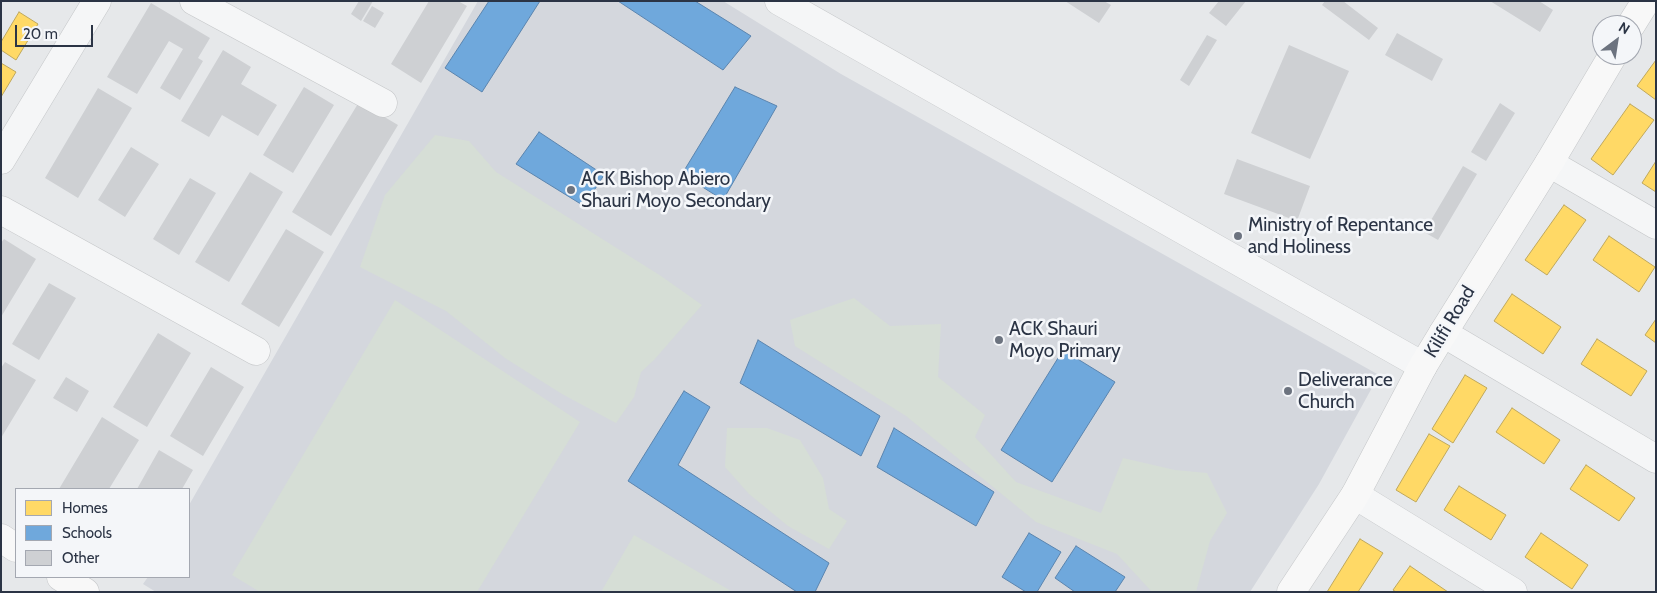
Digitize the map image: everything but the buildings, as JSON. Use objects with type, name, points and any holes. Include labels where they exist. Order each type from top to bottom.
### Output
[{"type":"main road","points":[[1637,15],[1646,1]]},
{"type":"main road","name":"Kilifi Road","points":[[1291,592],[1355,495],[1442,333],[1607,65]]},
{"type":"main road","points":[[1,538],[15,547]]},
{"type":"street","points":[[4,148],[97,1]]},
{"type":"street","points":[[194,1],[383,104]]},
{"type":"street","points":[[779,1],[1423,366]]},
{"type":"street","points":[[1548,163],[1656,225]]},
{"type":"street","points":[[1,210],[256,351]]},
{"type":"street","points":[[1442,333],[1656,459]]},
{"type":"street","points":[[1355,495],[1513,592]]},
{"type":"shaded area","points":[[478,1],[723,1],[841,74],[1379,375],[1319,484],[1250,592],[156,592],[143,584],[147,578],[190,578],[190,503]]},
{"type":"shaded area","points":[[435,135],[469,141],[496,172],[661,276],[702,305],[654,360],[641,372],[634,397],[616,423],[562,394],[505,358],[446,311],[360,267],[385,195]]},
{"type":"shaded area","points":[[854,298],[890,326],[941,324],[938,377],[985,415],[975,437],[1016,482],[1101,513],[1123,458],[1175,470],[1207,473],[1227,513],[1210,541],[1196,592],[1152,592],[1117,554],[1036,522],[906,416],[795,346],[790,320]]},
{"type":"shaded area","points":[[395,300],[580,422],[477,592],[260,592],[232,575]]},
{"type":"shaded area","points":[[727,428],[767,428],[800,440],[823,478],[829,509],[847,521],[829,549],[788,526],[749,494],[725,467]]},
{"type":"shaded area","points":[[634,535],[733,592],[601,592]]},
{"type":"place","name":"ACK Bishop Abiero Shauri Moyo Secondary","points":[[571,190]]},
{"type":"place","name":"Ministry of Repentance and Holiness","points":[[1238,236]]},
{"type":"place","name":"ACK Shauri Moyo Primary","points":[[999,340]]},
{"type":"place","name":"Deliverance Church","points":[[1288,391]]}]
